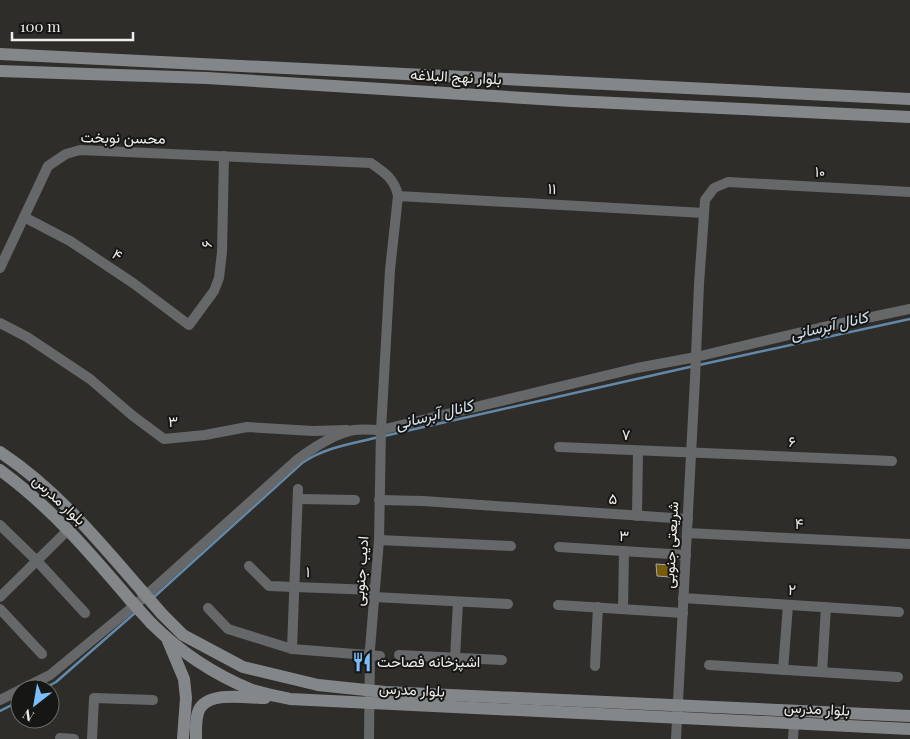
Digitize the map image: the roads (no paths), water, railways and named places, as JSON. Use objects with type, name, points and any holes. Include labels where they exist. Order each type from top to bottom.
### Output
[{"type":"street","name":"بلوار نهج البلاغه","points":[[0,54],[910,99]]},
{"type":"street","name":"بلوار نهج البلاغه","points":[[0,71],[207,78],[572,101],[910,117]]},
{"type":"street","name":"محسن نوبخت","points":[[0,268],[48,166],[66,154],[80,150],[371,163],[390,176],[396,186],[398,196]]},
{"type":"street","name":"۶","points":[[190,325],[214,291],[219,278],[222,252],[224,156]]},
{"type":"street","name":"۱۰","points":[[728,182],[910,192]]},
{"type":"street","name":"شریعتی جنوبی","points":[[676,739],[705,200],[714,188],[728,182]]},
{"type":"street","name":"۱۱","points":[[398,196],[704,213]]},
{"type":"street","points":[[381,430],[390,270],[398,196]]},
{"type":"street","name":"۴","points":[[24,217],[70,241],[133,283],[190,325]]},
{"type":"street","name":"۳","points":[[0,323],[27,337],[90,379],[164,439],[205,435],[247,427],[313,431],[381,430],[636,368],[696,357],[910,309]]},
{"type":"street","points":[[42,679],[50,675],[126,613],[298,459],[325,442],[353,430]]},
{"type":"street","name":"ادیب جنوبی","points":[[370,704],[374,594],[379,540],[381,430]]},
{"type":"street","name":"۷","points":[[558,447],[691,453]]},
{"type":"street","points":[[637,516],[638,451]]},
{"type":"street","name":"بلوار مدرس","points":[[0,452],[32,475],[90,531],[162,614],[183,635],[242,667],[318,685],[369,691],[525,699],[794,724],[910,729]]},
{"type":"street","name":"۶","points":[[691,453],[892,461]]},
{"type":"street","name":"بلوار مدرس","points":[[0,470],[45,506],[167,639],[196,662],[254,690],[290,699],[524,712],[677,712],[910,716]]},
{"type":"street","points":[[292,649],[298,494],[355,500]]},
{"type":"street","name":"۵","points":[[379,500],[422,501],[688,519]]},
{"type":"street","points":[[0,526],[37,560],[85,613]]},
{"type":"street","points":[[0,597],[68,530]]},
{"type":"street","name":"۴","points":[[687,533],[910,544]]},
{"type":"street","points":[[379,540],[511,546]]},
{"type":"street","name":"۳","points":[[560,547],[686,555]]},
{"type":"street","points":[[623,609],[624,551]]},
{"type":"street","name":"۱","points":[[249,566],[269,586],[294,586],[374,594]]},
{"type":"street","points":[[374,594],[458,602],[508,604]]},
{"type":"street","name":"۲","points":[[683,598],[899,612]]},
{"type":"street","points":[[455,658],[458,602]]},
{"type":"street","points":[[558,605],[683,613]]},
{"type":"street","points":[[784,670],[788,605]]},
{"type":"street","points":[[822,672],[826,607]]},
{"type":"street","points":[[208,608],[228,629],[292,649],[380,656]]},
{"type":"street","points":[[595,666],[598,608]]},
{"type":"street","points":[[0,609],[42,654]]},
{"type":"street","points":[[167,639],[184,679],[186,698],[196,739]]},
{"type":"street","points":[[399,655],[502,660]]},
{"type":"street","points":[[709,665],[898,677]]},
{"type":"street","points":[[184,739],[191,718],[209,700],[220,697],[290,699]]},
{"type":"street","points":[[92,739],[94,698],[153,700]]},
{"type":"street","points":[[524,712],[525,699]]},
{"type":"street","points":[[369,739],[370,704]]},
{"type":"street","points":[[793,739],[794,724]]},
{"type":"street","points":[[896,728],[910,735]]},
{"type":"street","points":[[60,738],[74,739]]},
{"type":"waterway","name":"کانال آبرسانی","points":[[699,365],[910,319]]},
{"type":"waterway","name":"کانال آبرسانی","points":[[384,436],[694,366]]},
{"type":"waterway","name":"کانال آبرسانی","points":[[154,597],[302,463],[320,453],[379,437]]},
{"type":"waterway","name":"کانال آبرسانی","points":[[59,679],[136,612]]},
{"type":"waterway","name":"کانال آبرسانی","points":[[0,711],[10,706]]},
{"type":"place","name":"اشپزخانه فصاحت","points":[[362,662]]}]
